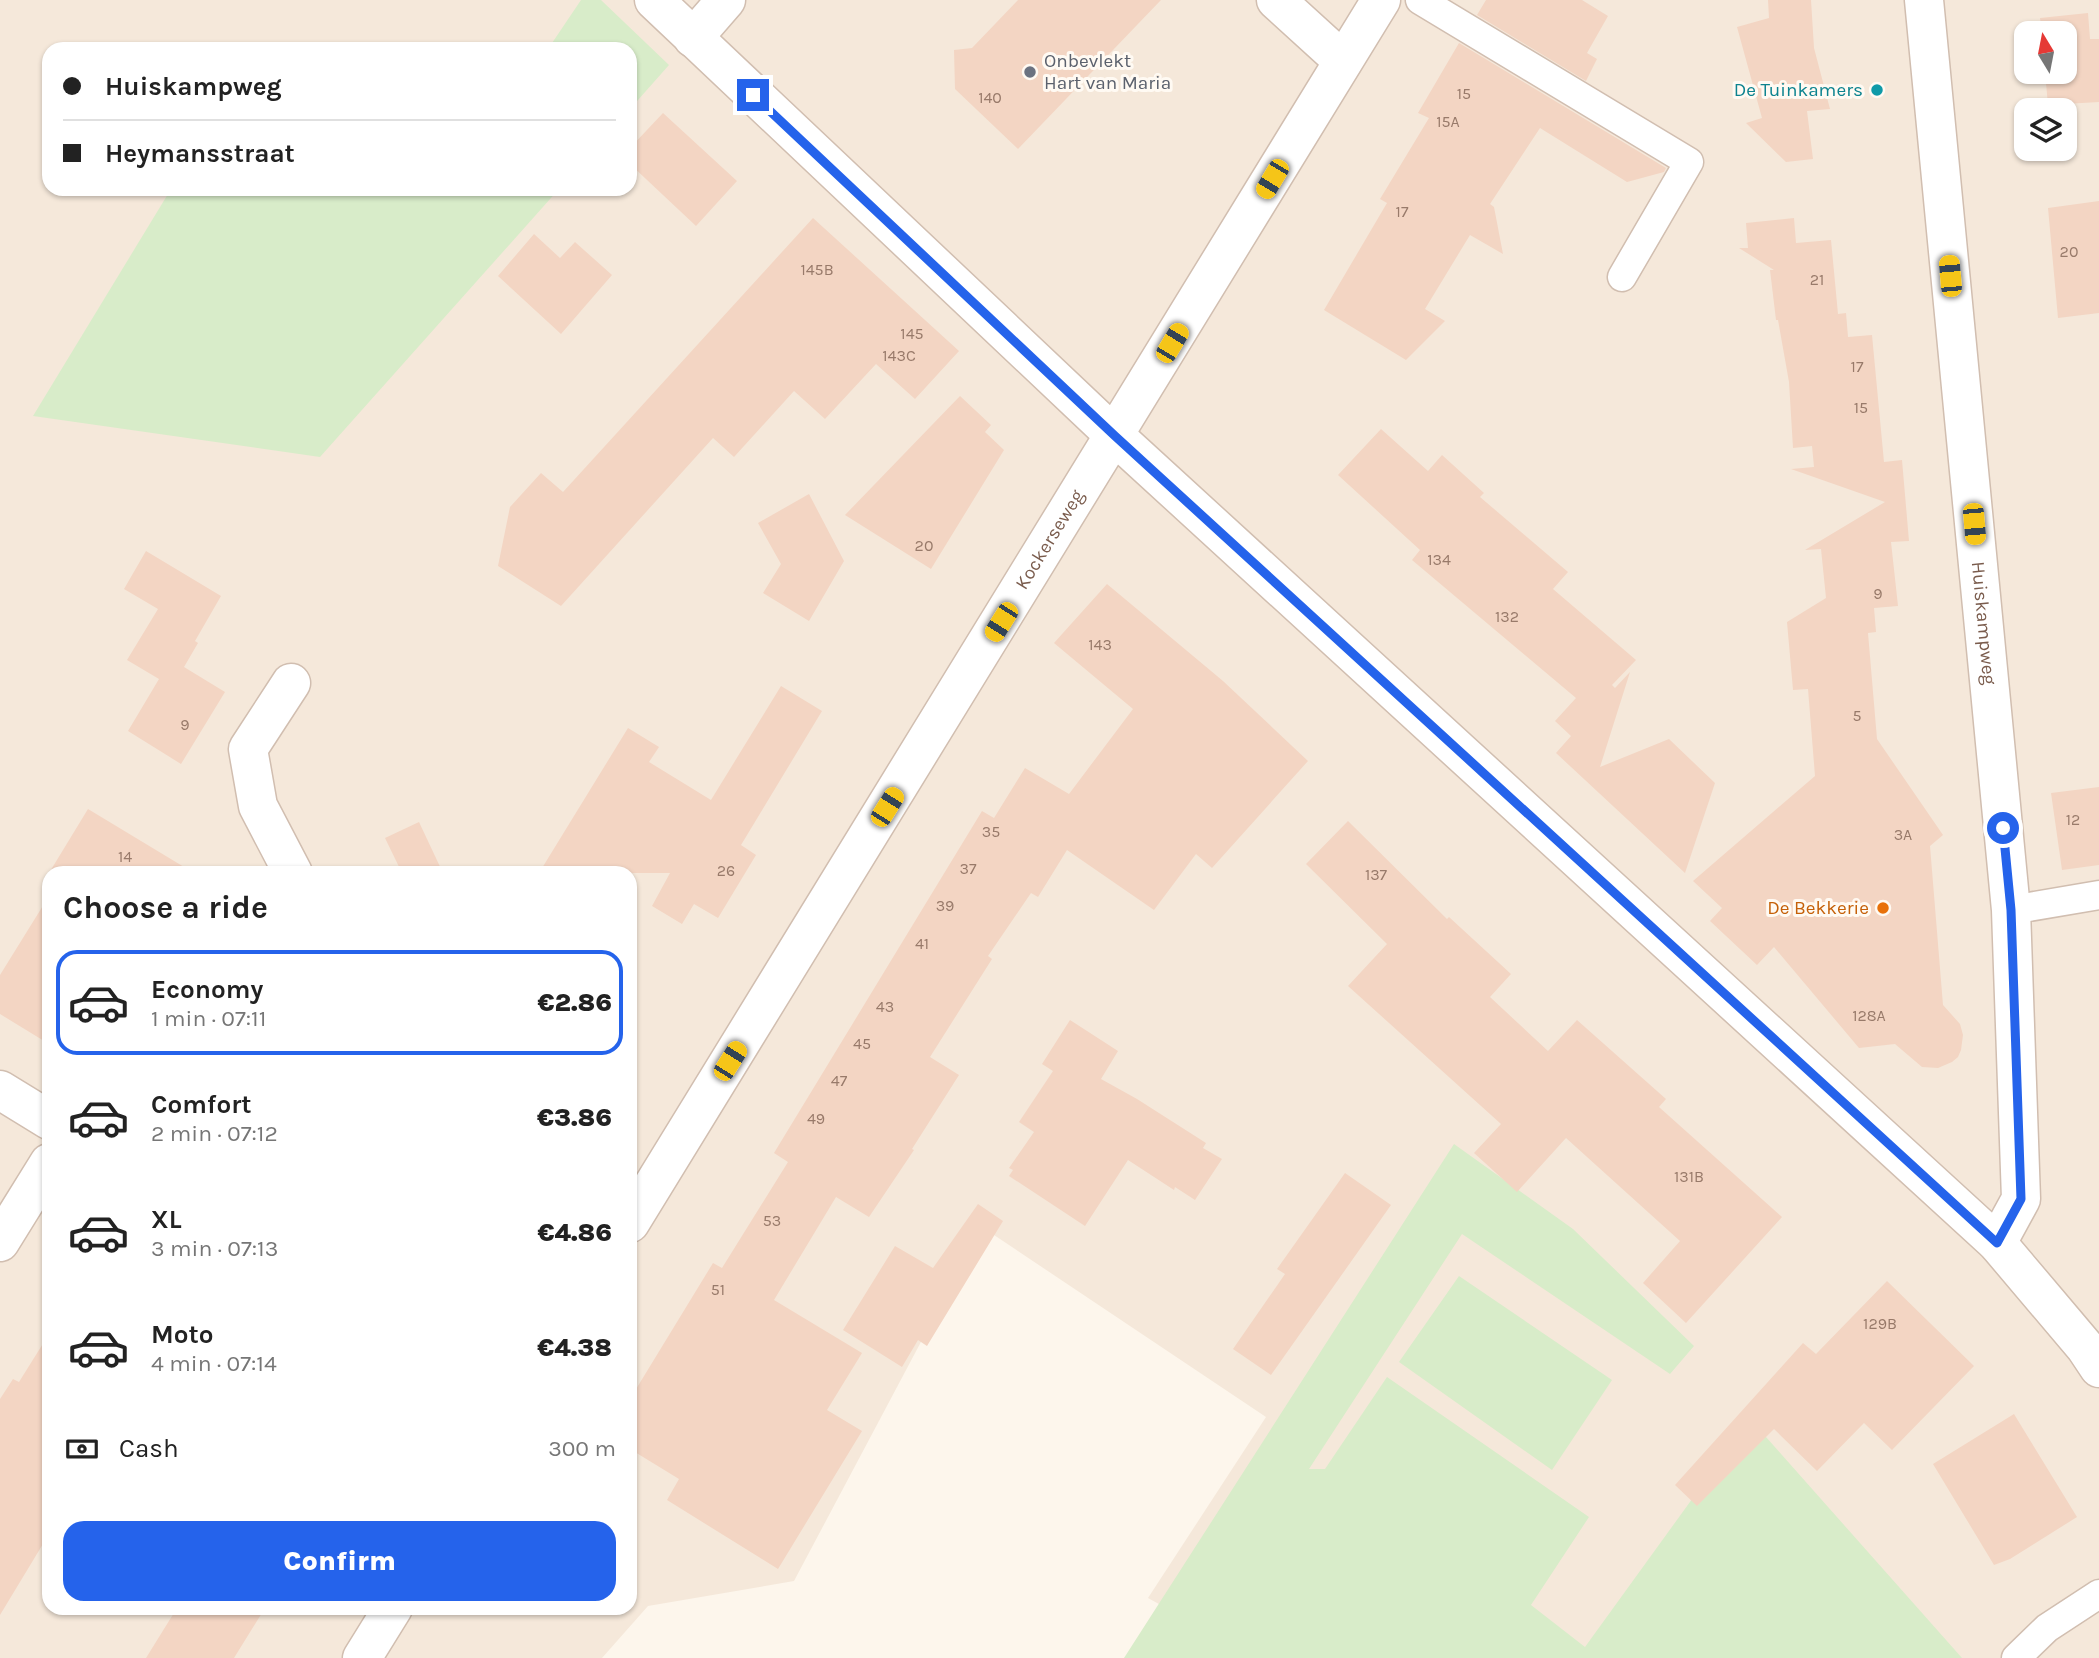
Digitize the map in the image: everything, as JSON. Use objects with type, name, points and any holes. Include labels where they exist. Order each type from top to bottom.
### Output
[{"type":"street","points":[[654,0],[1115,436],[1997,1243],[2085,1347],[2099,1368]]},
{"type":"street","points":[[693,38],[726,0]]},
{"type":"street","points":[[1276,0],[1343,61]]},
{"type":"street","name":"Kockerseweg","points":[[637,1212],[1381,0]]},
{"type":"street","name":"Huiskampweg","points":[[1924,0],[2011,910],[2021,1199],[1997,1243]]},
{"type":"street","points":[[289,866],[258,806],[248,749],[291,683]]},
{"type":"street","points":[[0,1090],[42,1116]]},
{"type":"street","points":[[0,1242],[42,1174]]},
{"type":"street","points":[[362,1658],[389,1615]]},
{"type":"lane","points":[[1420,0],[1689,162],[1622,277]]},
{"type":"lane","points":[[2011,910],[2099,895]]},
{"type":"lane","points":[[2016,1658],[2047,1628],[2099,1594]]},
{"type":"shaded area","points":[[0,0],[2099,0],[2099,1658],[1257,1658],[1148,1598],[1266,1417],[982,1227],[794,1581],[648,1606],[602,1658],[0,1658]]},
{"type":"green space","points":[[581,0],[601,0],[669,65],[637,101],[637,42],[553,42]]},
{"type":"green space","points":[[167,196],[553,196],[320,457],[33,416]]},
{"type":"green space","points":[[1454,1144],[1573,1229],[1694,1346],[1670,1374],[1462,1234],[1309,1469],[1325,1469],[1387,1377],[1589,1517],[1531,1605],[1585,1647],[1750,1419],[1962,1658],[1124,1658]]},
{"type":"green space","points":[[1459,1276],[1612,1380],[1552,1470],[1399,1362]]},
{"type":"building","name":"Onbevlekt Hart van Maria","points":[[1018,0],[1161,0],[1018,149],[955,89],[954,50],[972,48]]},
{"type":"building","points":[[1486,0],[1582,0],[1608,16],[1587,53],[1597,59],[1586,81],[1477,15]]},
{"type":"building","points":[[1768,0],[1811,0],[1814,48],[1830,109],[1807,111],[1813,159],[1786,162],[1746,123],[1762,118],[1737,27],[1769,18]]},
{"type":"building","points":[[2088,13],[2090,39],[2099,39],[2099,102],[2077,103],[2077,98],[2047,98],[2046,84],[2077,84],[2077,21],[2040,21],[2040,18]]},
{"type":"building","points":[[1459,43],[1666,168],[1664,172],[1627,182],[1540,128],[1490,204],[1494,207],[1503,254],[1470,235],[1425,309],[1445,321],[1406,360],[1324,310],[1387,203],[1380,199],[1429,118],[1418,113]]},
{"type":"building","points":[[663,113],[737,181],[696,226],[637,171],[637,141]]},
{"type":"building","points":[[2099,201],[2099,313],[2058,318],[2048,208]]},
{"type":"building","points":[[813,218],[959,351],[915,399],[876,364],[825,419],[794,391],[734,457],[713,438],[561,606],[498,566],[510,507],[541,473],[563,492]]},
{"type":"building","points":[[1794,218],[1796,243],[1831,240],[1838,314],[1846,313],[1848,337],[1872,335],[1884,462],[1902,460],[1909,541],[1891,542],[1898,606],[1874,608],[1876,632],[1868,633],[1877,739],[1943,835],[1930,846],[1943,1005],[1960,1024],[1963,1035],[1958,1057],[1938,1068],[1922,1067],[1895,1044],[1859,1048],[1774,947],[1757,965],[1710,921],[1722,908],[1693,881],[1815,776],[1808,689],[1793,690],[1787,622],[1826,598],[1821,549],[1805,550],[1885,502],[1791,469],[1814,467],[1812,446],[1793,448],[1789,382],[1776,320],[1770,270],[1774,270],[1739,248],[1748,248],[1746,223]]},
{"type":"building","points":[[534,234],[560,258],[575,242],[612,275],[561,334],[498,276]]},
{"type":"building","points":[[960,396],[991,425],[985,432],[1004,450],[931,569],[845,515]]},
{"type":"building","points":[[1381,429],[1428,471],[1442,455],[1484,493],[1480,497],[1568,572],[1553,589],[1636,660],[1612,685],[1615,688],[1630,672],[1600,767],[1669,739],[1715,783],[1685,873],[1556,753],[1571,736],[1555,721],[1576,698],[1412,560],[1420,550],[1338,475]]},
{"type":"building","points":[[809,494],[844,561],[809,621],[763,593],[781,564],[758,523]]},
{"type":"building","points":[[146,551],[221,596],[195,641],[198,643],[184,667],[225,692],[181,764],[128,731],[159,679],[127,660],[158,609],[124,589]]},
{"type":"building","points":[[1107,584],[1223,681],[1308,761],[1212,868],[1196,854],[1154,910],[1067,850],[1038,897],[1031,893],[988,956],[992,959],[930,1057],[959,1075],[912,1149],[914,1150],[869,1217],[836,1197],[774,1300],[862,1353],[827,1410],[862,1431],[778,1569],[667,1500],[679,1479],[637,1453],[637,1388],[713,1263],[722,1268],[788,1162],[774,1153],[982,811],[994,818],[1025,768],[1069,794],[1133,709],[1054,643]]},
{"type":"building","points":[[781,686],[822,711],[741,845],[756,855],[718,918],[694,904],[682,924],[652,906],[670,873],[637,873],[637,866],[543,866],[628,728],[659,747],[649,762],[711,800]]},
{"type":"building","points":[[2099,787],[2099,865],[2062,870],[2051,793]]},
{"type":"building","points":[[88,809],[182,866],[53,866]]},
{"type":"building","points":[[1348,821],[1447,919],[1449,917],[1511,974],[1490,997],[1548,1051],[1577,1020],[1666,1099],[1659,1107],[1782,1217],[1686,1323],[1643,1283],[1680,1241],[1566,1138],[1517,1192],[1474,1153],[1501,1124],[1348,986],[1387,944],[1306,864]]},
{"type":"building","points":[[419,822],[440,866],[399,866],[385,838]]},
{"type":"building","points":[[42,907],[42,1040],[0,1014],[0,975]]},
{"type":"building","points":[[1070,1020],[1118,1051],[1101,1079],[1206,1143],[1203,1148],[1222,1159],[1195,1200],[1175,1187],[1174,1190],[1128,1160],[1085,1226],[1009,1176],[1013,1170],[1009,1168],[1034,1132],[1019,1122],[1053,1071],[1042,1064]]},
{"type":"building","points":[[1345,1173],[1391,1205],[1271,1375],[1233,1349],[1285,1274],[1277,1269]]},
{"type":"building","points":[[978,1204],[1003,1221],[927,1346],[918,1340],[902,1367],[843,1330],[895,1246],[933,1268]]},
{"type":"building","points":[[1887,1281],[1974,1366],[1892,1450],[1864,1423],[1817,1471],[1774,1429],[1697,1506],[1675,1485],[1803,1343],[1816,1354]]},
{"type":"building","points":[[42,1345],[42,1546],[0,1615],[0,1399],[13,1379],[19,1382]]},
{"type":"building","points":[[2014,1414],[2077,1517],[2010,1559],[1994,1565],[1933,1464]]},
{"type":"building","points":[[173,1615],[261,1615],[234,1658],[146,1658]]},
{"type":"place","name":"Onbevlekt Hart van Maria","points":[[1030,72]]},
{"type":"place","name":"De Tuinkamers","points":[[1877,90]]},
{"type":"place","name":"De Bekkerie","points":[[1883,908]]},
{"type":"route","points":[[753,95],[1115,436],[1997,1243],[2021,1199],[2011,910],[2003,828]]}]
